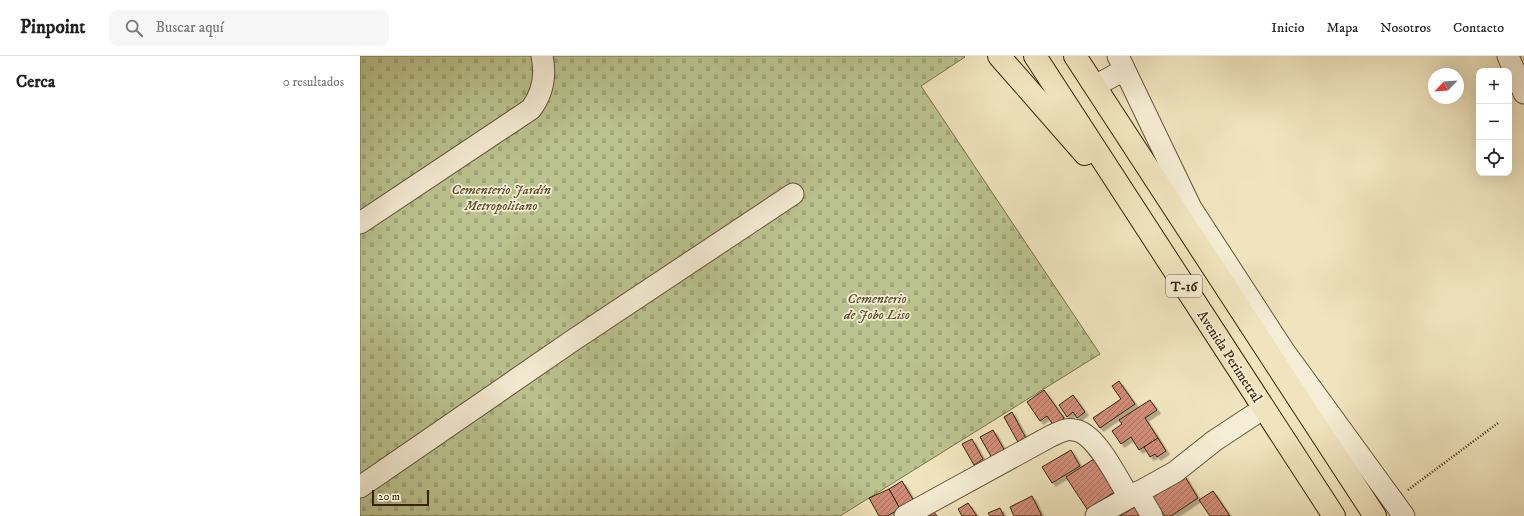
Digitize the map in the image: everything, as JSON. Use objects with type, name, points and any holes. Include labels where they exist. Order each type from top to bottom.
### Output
[{"type":"highway","points":[[999,56],[1138,214]]},
{"type":"highway","name":"Avenida Perimetral","points":[[1034,56],[1334,516]]},
{"type":"highway","points":[[1075,56],[1095,86]]},
{"type":"highway","points":[[1084,56],[1095,86]]},
{"type":"highway","name":"T-16","points":[[1095,86],[1375,516]]},
{"type":"street","points":[[360,223],[531,109],[541,90],[544,74],[542,56]]},
{"type":"street","points":[[1508,56],[1524,93]]},
{"type":"street","points":[[1095,86],[1121,63],[1191,208],[1284,351],[1398,509]]},
{"type":"street","points":[[360,487],[566,345],[793,194]]},
{"type":"street","points":[[1096,516],[1175,472],[1214,441],[1264,408]]},
{"type":"street","points":[[905,516],[1063,430],[1081,432],[1090,438],[1152,516]]},
{"type":"path","points":[[1398,509],[1498,423]]},
{"type":"green space","points":[[360,56],[964,56],[965,57],[921,86],[1100,354],[840,516],[360,516]]},
{"type":"building","points":[[1119,381],[1135,404],[1100,428],[1093,418],[1121,399],[1112,386]]},
{"type":"building","points":[[1044,390],[1064,418],[1054,426],[1047,416],[1040,421],[1027,402]]},
{"type":"building","points":[[1073,395],[1085,412],[1077,418],[1073,412],[1067,417],[1059,405]]},
{"type":"building","points":[[1150,400],[1157,410],[1145,418],[1158,438],[1139,450],[1131,437],[1121,444],[1112,431],[1122,424],[1119,420]]},
{"type":"building","points":[[1012,412],[1027,440],[1019,444],[1004,417]]},
{"type":"building","points":[[993,430],[1005,451],[992,458],[980,437]]},
{"type":"building","points":[[1158,438],[1166,451],[1157,457],[1155,454],[1150,457],[1144,447]]},
{"type":"building","points":[[972,439],[983,459],[974,465],[962,444]]},
{"type":"building","points":[[1071,450],[1080,466],[1052,483],[1042,467]]},
{"type":"building","points":[[1097,457],[1118,490],[1087,509],[1066,477]]},
{"type":"building","points":[[1184,475],[1198,498],[1171,516],[1165,516],[1156,503],[1149,498]]},
{"type":"building","points":[[902,481],[914,501],[900,509],[889,489]]},
{"type":"building","points":[[889,489],[900,509],[887,516],[879,516],[869,498]]},
{"type":"building","points":[[1213,491],[1230,516],[1210,516],[1199,500]]},
{"type":"building","points":[[1032,496],[1042,516],[1014,516],[1010,507]]},
{"type":"building","points":[[968,503],[977,516],[962,516],[958,509]]},
{"type":"building","points":[[1135,507],[1141,516],[1120,516]]},
{"type":"building","points":[[1000,508],[1004,516],[990,516],[988,513]]},
{"type":"building","points":[[934,512],[937,516],[928,516]]},
{"type":"park label","name":"Cementerio Jardín Metropolitano","points":[[501,198]]},
{"type":"park label","name":"Cementerio de Jobo Liso","points":[[877,306]]}]
